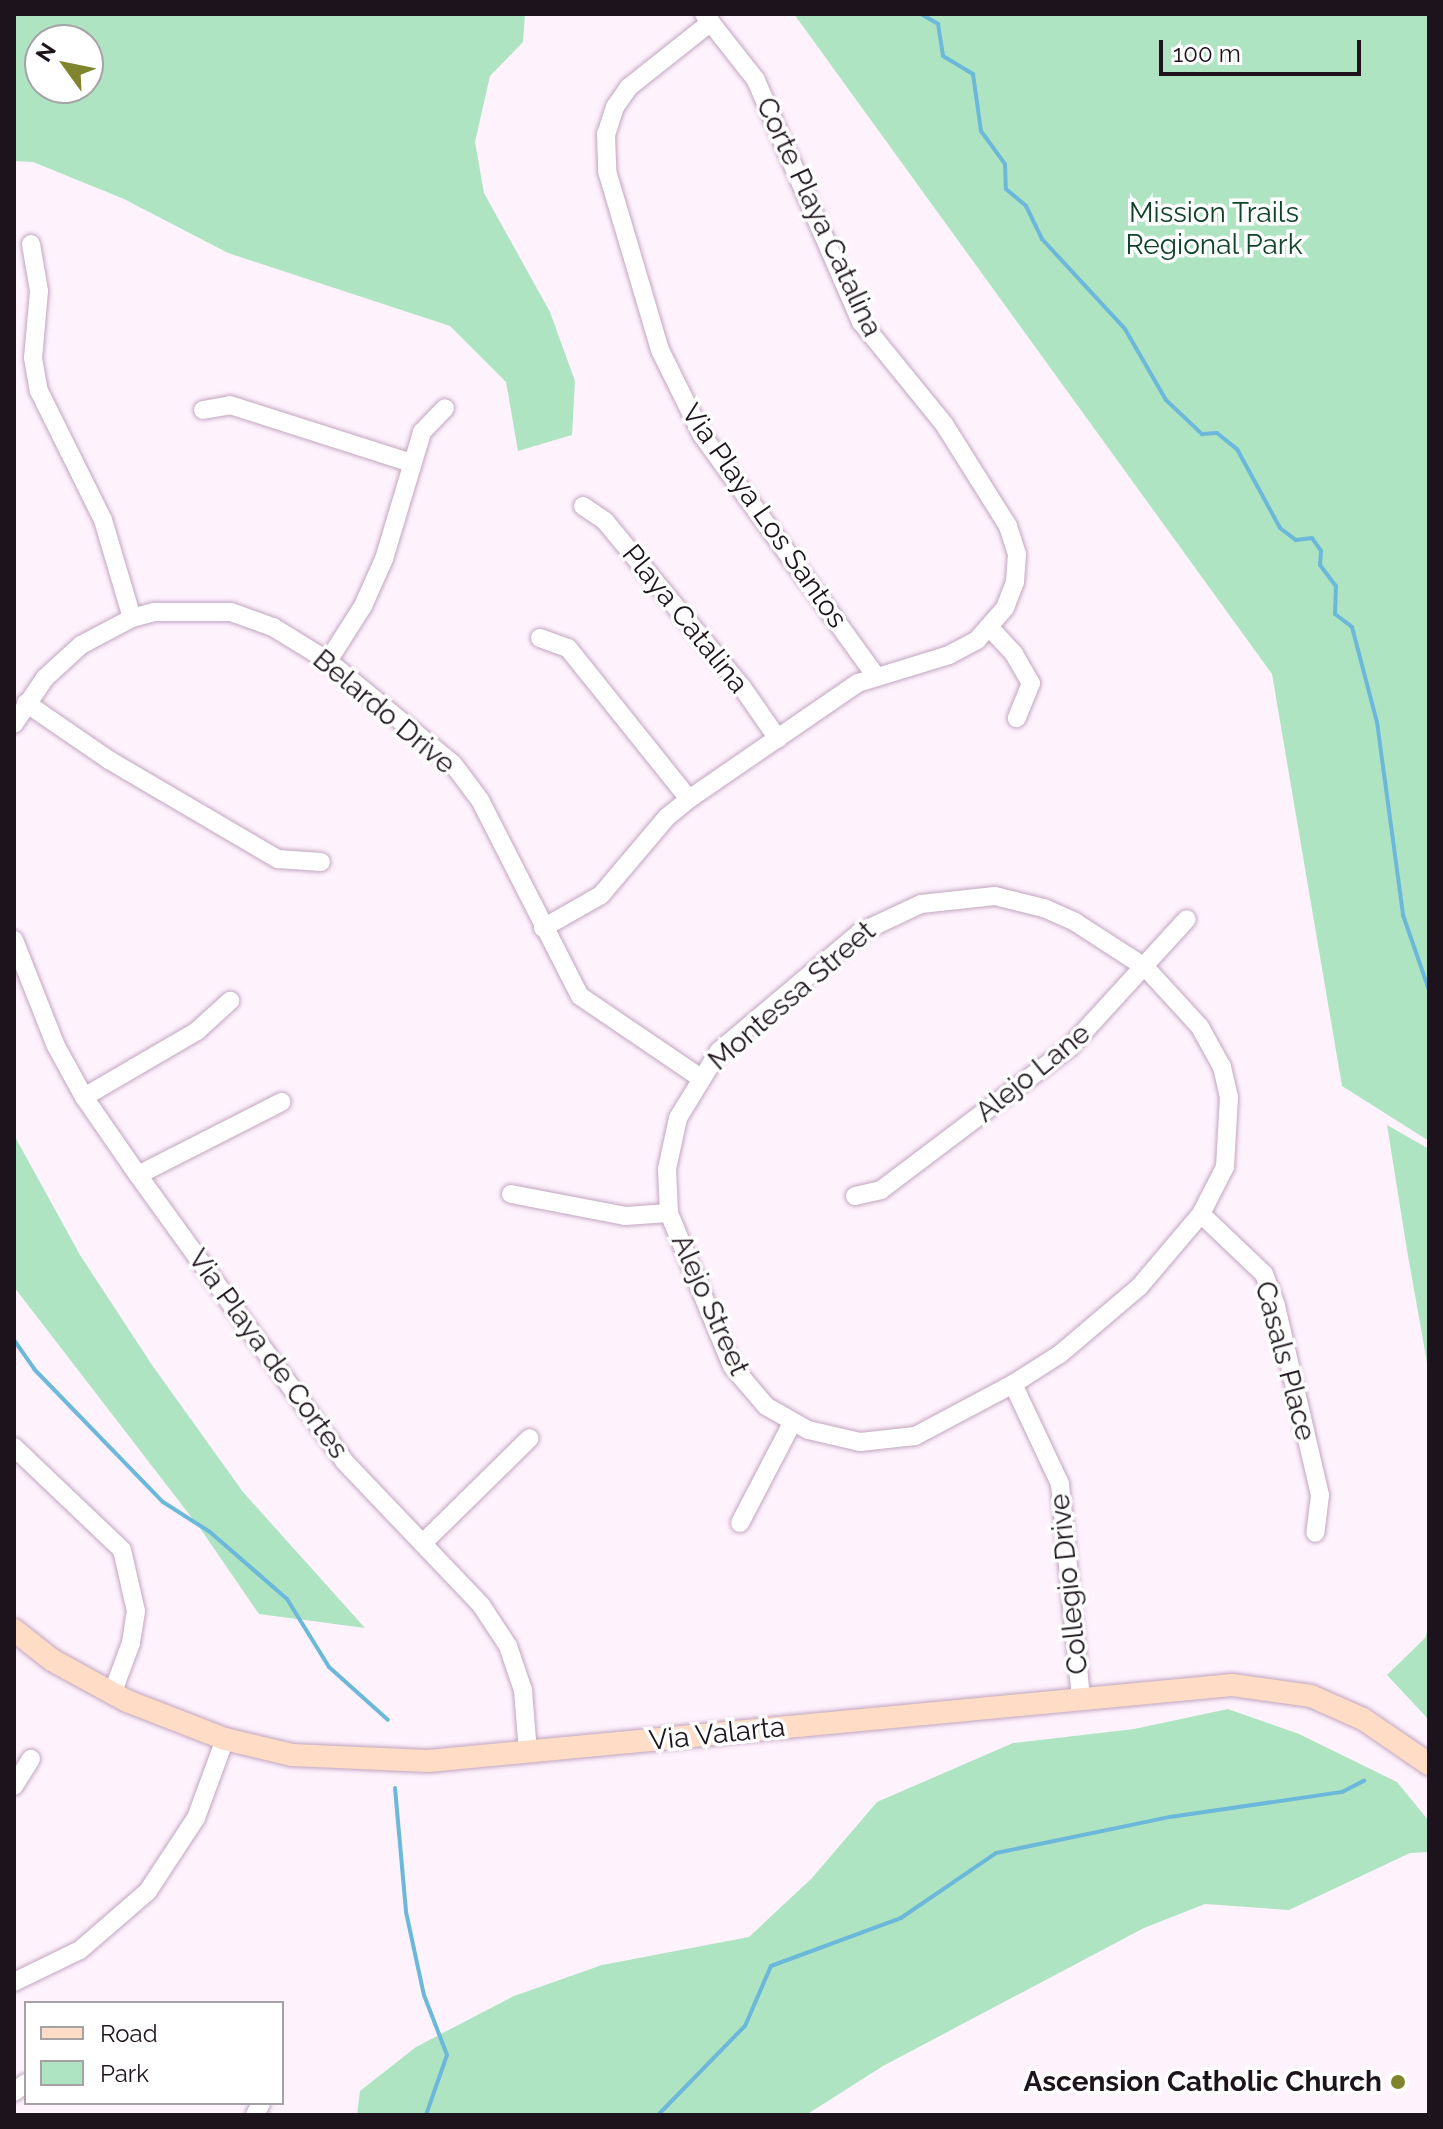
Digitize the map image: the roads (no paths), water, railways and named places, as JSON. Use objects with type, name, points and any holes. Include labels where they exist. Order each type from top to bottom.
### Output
[{"type":"main road","name":"Via Valarta","points":[[14,1630],[52,1660],[112,1694],[225,1739],[292,1755],[366,1762],[528,1752],[1232,1685],[1278,1689],[1359,1717],[1429,1764]]},
{"type":"street","name":"Corte Playa Catalina","points":[[708,18],[756,80],[861,322],[944,424],[1008,526],[1017,554],[1015,582],[991,629]]},
{"type":"street","name":"Via Playa Los Santos","points":[[708,18],[629,87],[615,107],[606,134],[607,171],[660,350],[695,423],[875,675]]},
{"type":"street","points":[[31,244],[39,291],[33,358],[39,391],[103,520],[132,618]]},
{"type":"street","points":[[203,410],[230,405],[412,463]]},
{"type":"street","points":[[328,661],[363,606],[384,559],[422,432],[445,408]]},
{"type":"street","name":"Playa Catalina","points":[[583,506],[605,521],[742,687],[778,739]]},
{"type":"street","name":"Belardo Drive","points":[[14,724],[26,703],[81,645],[132,618],[154,612],[231,612],[273,627],[328,661],[453,764],[480,800],[543,928],[593,1010],[699,1077]]},
{"type":"street","points":[[543,928],[601,895],[667,817],[689,799],[875,675],[949,655],[991,629],[1014,654],[1031,683],[1017,718]]},
{"type":"street","points":[[540,638],[568,648],[689,799]]},
{"type":"street","points":[[26,703],[109,760],[278,859],[321,862]]},
{"type":"street","name":"Montessa Street","points":[[699,1077],[719,1051],[859,933],[921,904],[977,895],[1032,904],[1075,922],[1146,968],[1200,1027],[1226,1082],[1229,1150],[1201,1214],[1139,1287],[1060,1354],[1013,1384]]},
{"type":"street","name":"Alejo Lane","points":[[855,1196],[881,1190],[1070,1047],[1146,968],[1187,919]]},
{"type":"street","name":"Via Playa de Cortes","points":[[14,940],[56,1046],[84,1097],[138,1175],[344,1461],[481,1605],[508,1646],[523,1690],[528,1752]]},
{"type":"street","points":[[84,1097],[197,1031],[230,1001]]},
{"type":"street","name":"Alejo Street","points":[[699,1077],[670,1148],[669,1213],[732,1366],[755,1396],[792,1423],[841,1439],[897,1440],[933,1431],[1013,1384]]},
{"type":"street","points":[[138,1175],[281,1102]]},
{"type":"street","points":[[511,1194],[625,1216],[669,1213]]},
{"type":"street","name":"Casals Place","points":[[1201,1214],[1264,1274],[1276,1306],[1320,1495],[1315,1533]]},
{"type":"street","name":"Collegio Drive","points":[[1013,1384],[1060,1484],[1081,1698]]},
{"type":"street","points":[[740,1523],[792,1423]]},
{"type":"street","points":[[424,1542],[530,1438]]},
{"type":"street","points":[[14,1447],[122,1550],[136,1611],[131,1643],[112,1694]]},
{"type":"street","points":[[14,1982],[80,1950],[148,1891],[191,1828],[225,1739]]},
{"type":"street","points":[[14,1786],[31,1759]]},
{"type":"waterway","points":[[921,14],[938,24],[943,56],[973,74],[981,131],[1005,164],[1006,189],[1026,206],[1042,239],[1125,329],[1166,400],[1202,434],[1217,433],[1237,449],[1280,528],[1296,540],[1312,538],[1321,551],[1320,565],[1336,586],[1335,614],[1352,627],[1377,722],[1403,915],[1429,990]]},
{"type":"waterway","points":[[14,1340],[34,1369],[163,1502],[210,1532],[287,1599],[329,1667],[388,1720]]},
{"type":"waterway","points":[[658,2115],[745,2026],[771,1966],[901,1918],[996,1853],[1170,1817],[1342,1792],[1364,1781]]},
{"type":"waterway","points":[[395,1788],[406,1912],[424,1995],[447,2055],[426,2115]]},
{"type":"place","name":"Ascension Catholic Church","points":[[1398,2082]]},
{"type":"park label","name":"Mission Trails Regional Park","points":[[1214,229]]}]
